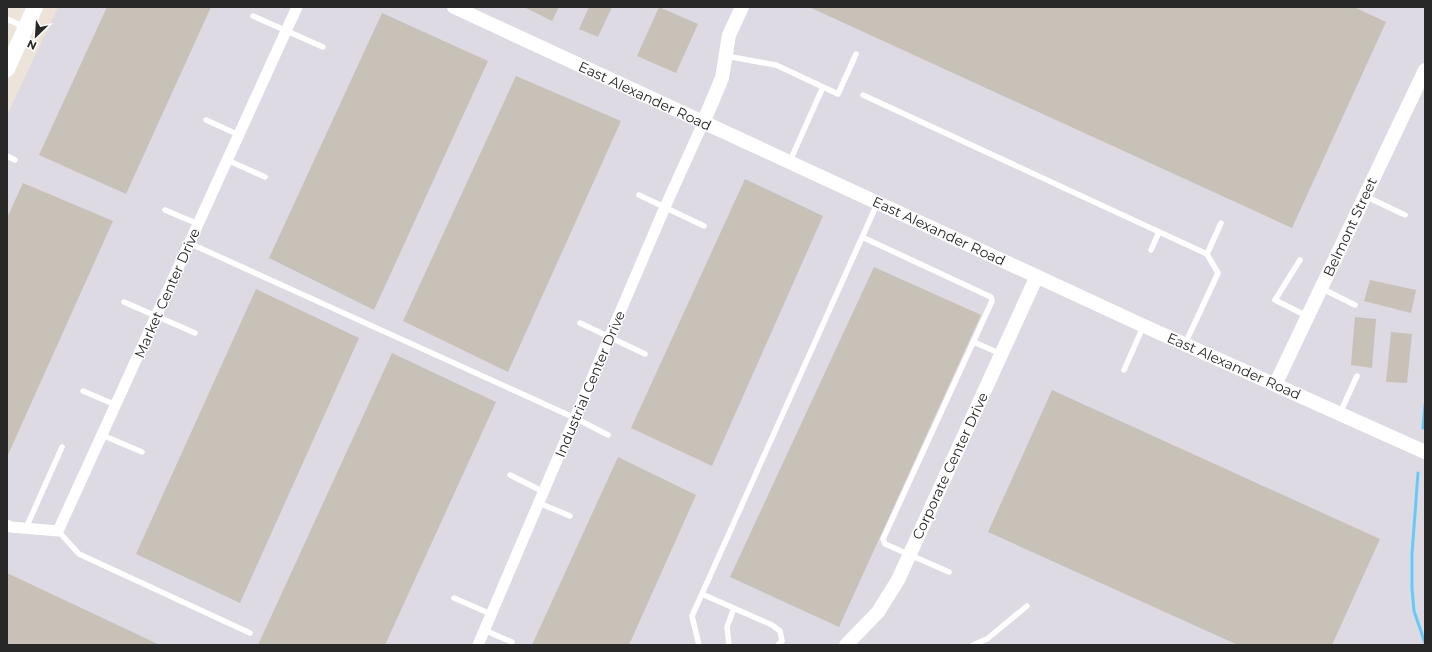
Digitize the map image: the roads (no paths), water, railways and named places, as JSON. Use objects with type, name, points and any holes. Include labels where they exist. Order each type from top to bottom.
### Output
[{"type":"main road","points":[[7,69],[35,7]]},
{"type":"street","name":"Market Center Drive","points":[[58,531],[297,7]]},
{"type":"street","name":"East Alexander Road","points":[[454,7],[1144,326],[1425,452]]},
{"type":"street","points":[[703,123],[722,78],[729,35],[742,7]]},
{"type":"street","name":"Belmont Street","points":[[1275,385],[1425,70]]},
{"type":"street","name":"Industrial Center Drive","points":[[478,645],[665,207],[703,123]]},
{"type":"street","name":"Corporate Center Drive","points":[[852,642],[878,612],[898,580],[1037,276]]},
{"type":"street","points":[[7,525],[11,527],[58,531]]},
{"type":"lane","points":[[253,16],[323,47]]},
{"type":"lane","points":[[7,19],[26,28]]},
{"type":"lane","points":[[726,56],[776,65],[838,94],[856,54]]},
{"type":"lane","points":[[790,162],[823,87]]},
{"type":"lane","points":[[863,96],[1207,254],[1218,273],[1185,344]]},
{"type":"lane","points":[[206,120],[239,135]]},
{"type":"lane","points":[[7,156],[16,160]]},
{"type":"lane","points":[[227,160],[265,177]]},
{"type":"lane","points":[[639,195],[704,226]]},
{"type":"lane","points":[[1365,196],[1405,215]]},
{"type":"lane","points":[[699,645],[692,616],[877,203]]},
{"type":"lane","points":[[165,210],[198,224]]},
{"type":"lane","points":[[1207,254],[1221,223]]},
{"type":"lane","points":[[1151,250],[1159,232]]},
{"type":"lane","points":[[862,237],[991,297],[992,301],[974,342],[884,539],[885,544],[949,572]]},
{"type":"lane","points":[[189,243],[608,434]]},
{"type":"lane","points":[[1300,260],[1275,300],[1308,316]]},
{"type":"lane","points":[[1321,288],[1355,305]]},
{"type":"lane","points":[[124,302],[195,333]]},
{"type":"lane","points":[[580,323],[645,354]]},
{"type":"lane","points":[[1124,370],[1144,326]]},
{"type":"lane","points":[[974,342],[1002,354]]},
{"type":"lane","points":[[1340,414],[1357,376]]},
{"type":"lane","points":[[83,391],[116,405]]},
{"type":"lane","points":[[102,435],[142,452]]},
{"type":"lane","points":[[26,528],[62,447]]},
{"type":"lane","points":[[510,475],[544,492]]},
{"type":"lane","points":[[539,503],[570,516]]},
{"type":"lane","points":[[58,531],[79,554],[250,633]]},
{"type":"lane","points":[[702,594],[772,625],[780,631],[782,641],[778,645]]},
{"type":"lane","points":[[454,598],[491,614]]},
{"type":"lane","points":[[973,645],[987,639],[1027,606]]},
{"type":"lane","points":[[729,645],[727,627],[734,608]]},
{"type":"lane","points":[[484,630],[512,642]]},
{"type":"waterway","points":[[1423,428],[1425,405]]},
{"type":"waterway","points":[[1418,473],[1412,554],[1412,588],[1414,611],[1425,643]]}]
